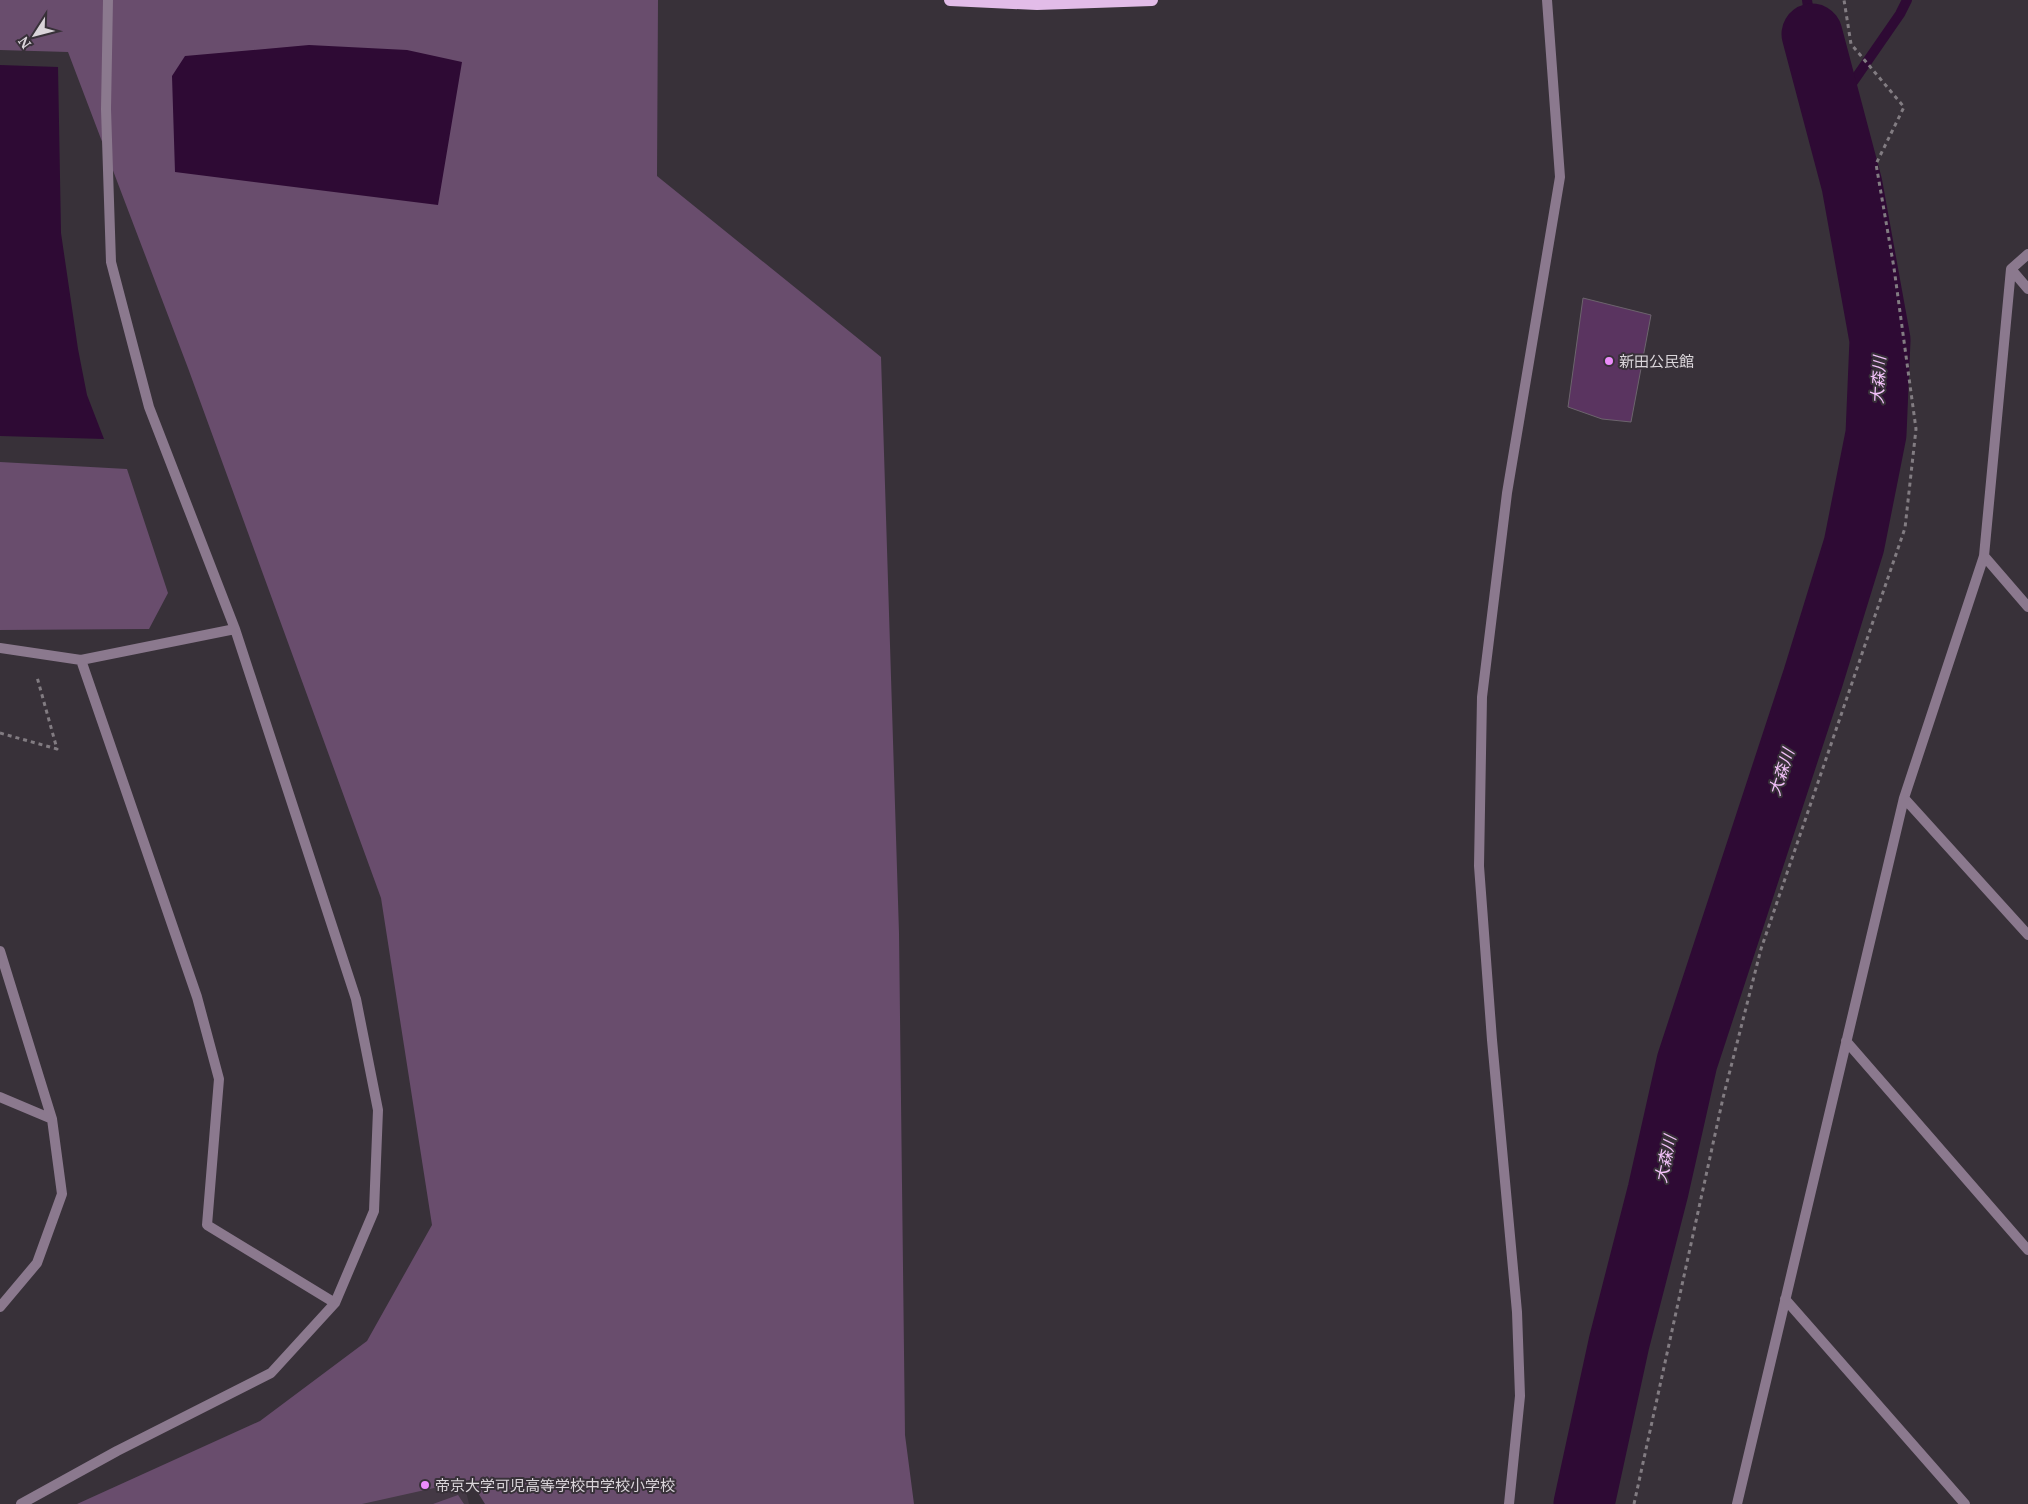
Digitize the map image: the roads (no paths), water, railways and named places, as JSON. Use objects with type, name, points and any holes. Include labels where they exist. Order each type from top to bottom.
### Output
[{"type":"main road","points":[[950,0],[1037,4],[1152,0]]},
{"type":"street","points":[[21,1504],[117,1451],[270,1373],[335,1303],[374,1211],[378,1110],[356,999],[235,629],[149,407],[112,262],[106,108],[108,0]]},
{"type":"street","points":[[1509,1504],[1520,1396],[1518,1312],[1492,1040],[1479,866],[1482,696],[1506,493],[1560,177],[1547,0]]},
{"type":"street","points":[[1737,1504],[1904,798],[1984,556],[2011,269],[2028,254]]},
{"type":"street","points":[[2011,269],[2028,289]]},
{"type":"street","points":[[1984,556],[2028,607]]},
{"type":"street","points":[[0,648],[81,660],[235,629]]},
{"type":"street","points":[[81,660],[197,997],[220,1080],[207,1225],[335,1303]]},
{"type":"street","points":[[1904,798],[2028,935]]},
{"type":"street","points":[[0,951],[52,1120],[62,1194],[37,1263],[0,1307]]},
{"type":"street","points":[[1846,1041],[2028,1250]]},
{"type":"street","points":[[0,1098],[52,1120]]},
{"type":"street","points":[[1785,1298],[1965,1504]]},
{"type":"waterway","points":[[1807,0],[1812,34]]},
{"type":"waterway","points":[[1834,118],[1844,95],[1900,14],[1907,0]]},
{"type":"waterway","name":"大森川","points":[[1584,1504],[1619,1343],[1658,1191],[1687,1062],[1813,678],[1854,545],[1876,434],[1880,340],[1852,185],[1812,34]]},
{"type":"place","name":"新田公民館","points":[[1609,361]]},
{"type":"place","name":"帝京大学可児高等学校中学校小学校","points":[[425,1485]]}]
